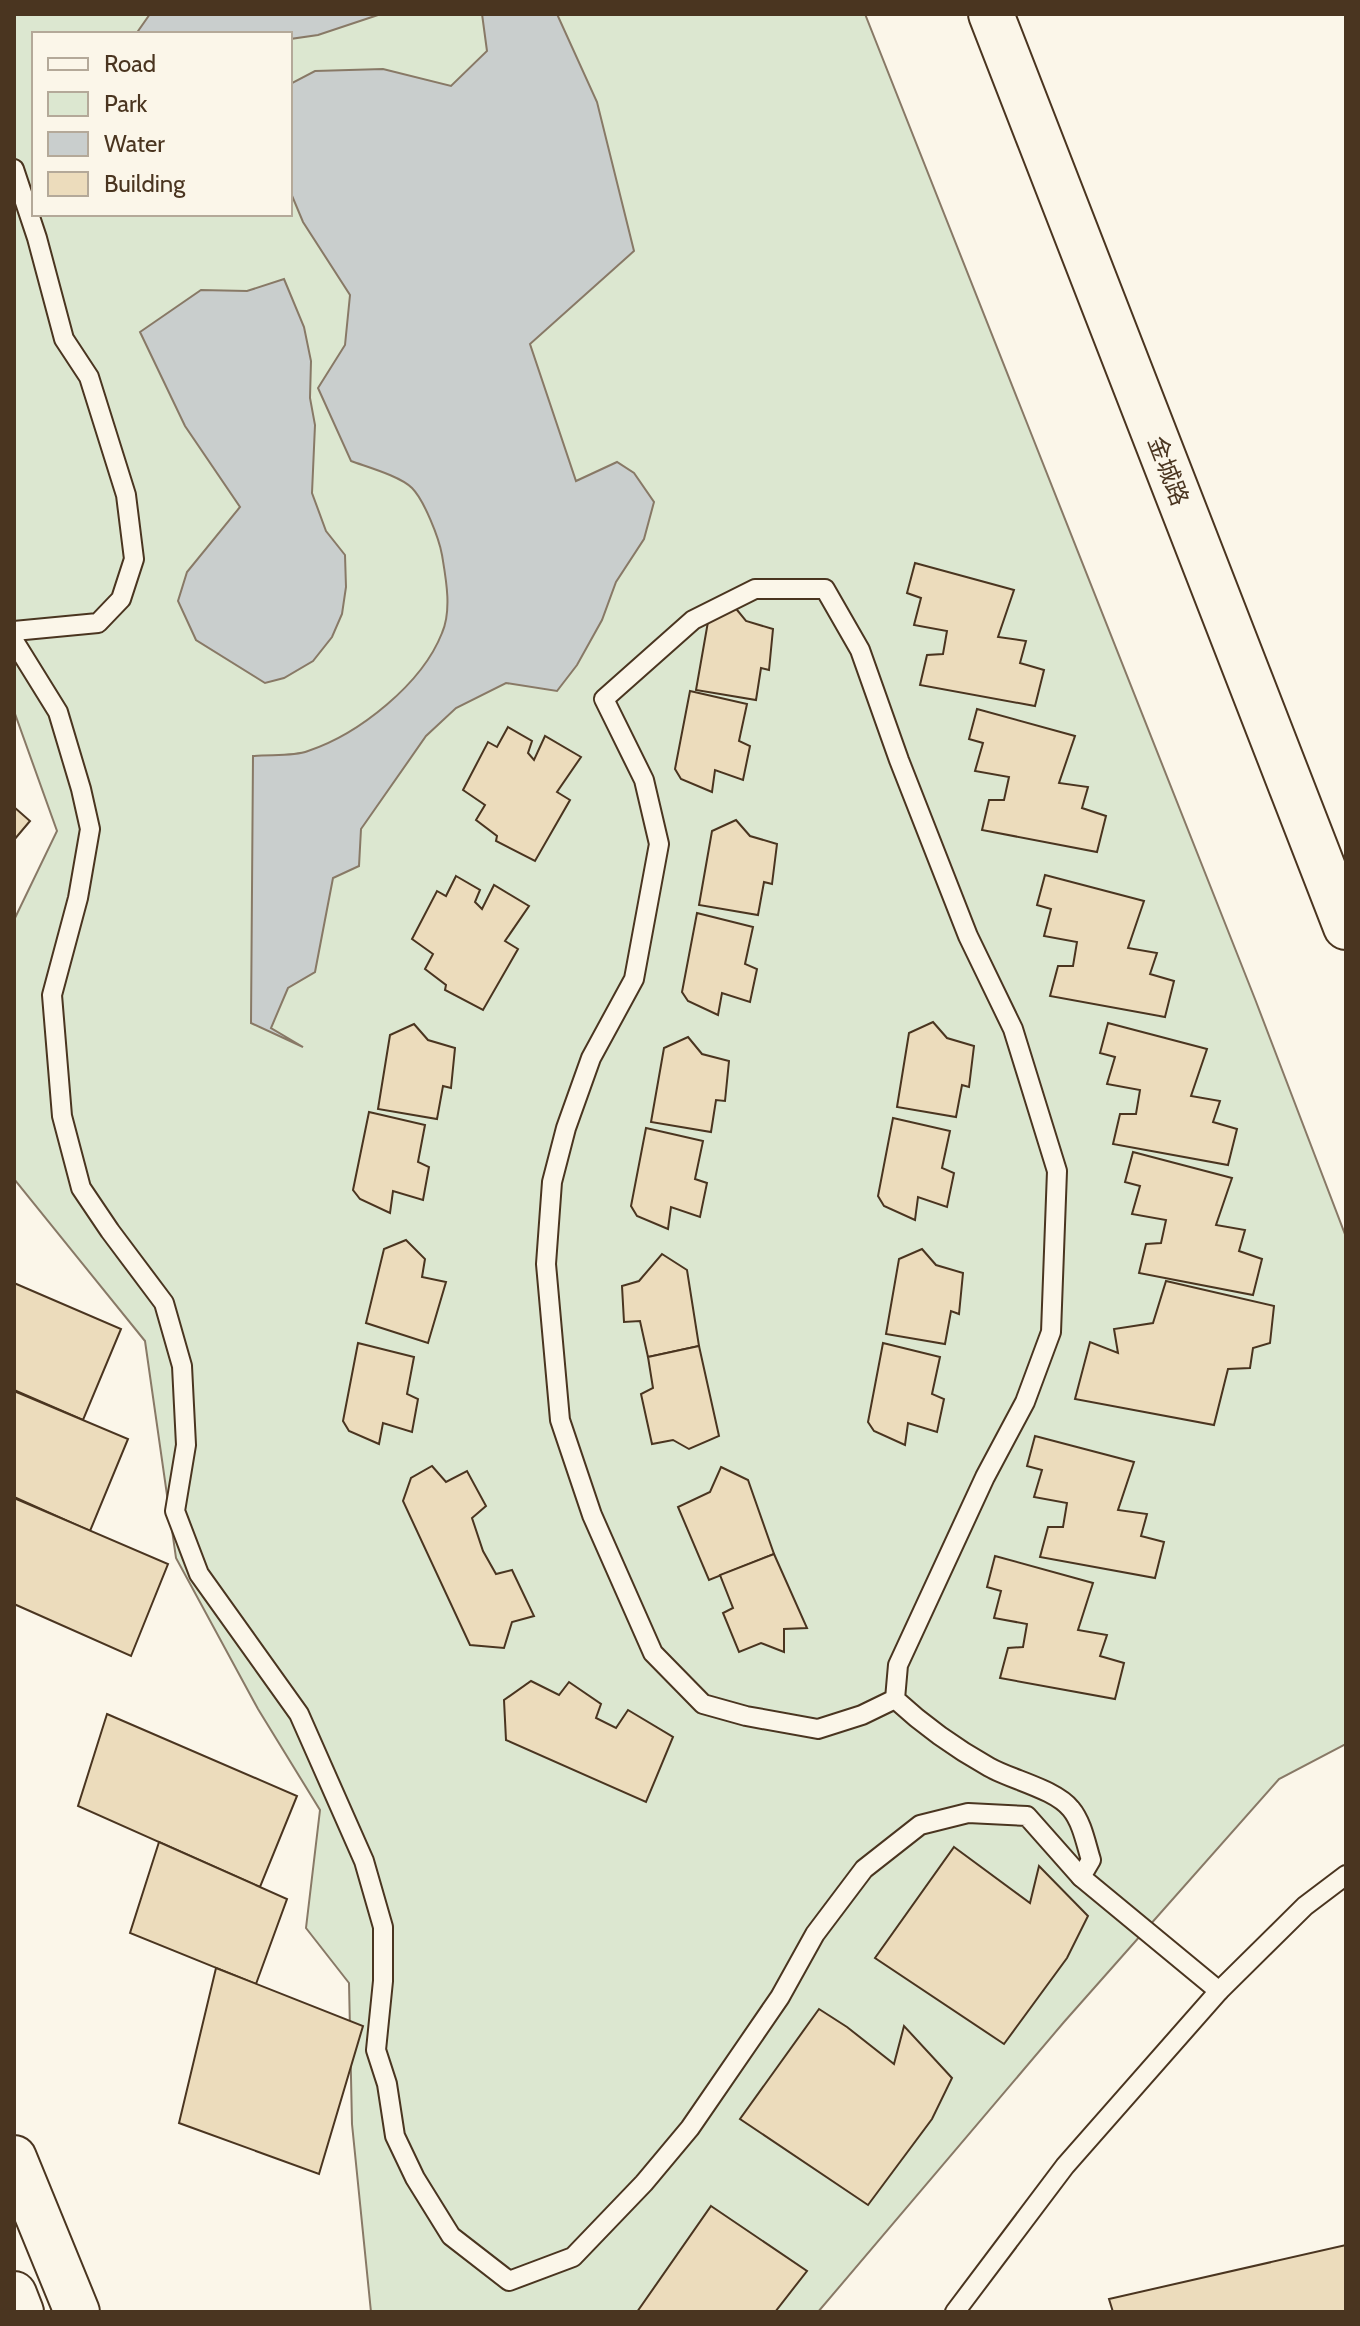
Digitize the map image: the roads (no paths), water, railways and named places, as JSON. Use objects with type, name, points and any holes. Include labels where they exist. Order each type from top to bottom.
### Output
[{"type":"street","name":"金城路","points":[[991,14],[1346,927]]},
{"type":"street","points":[[14,2158],[77,2312]]},
{"type":"street","points":[[14,2294],[21,2312]]},
{"type":"lane","points":[[14,169],[37,238],[64,339],[89,377],[126,495],[134,559],[121,599],[98,623],[14,631]]},
{"type":"lane","points":[[755,589],[825,589],[860,650],[968,936],[1013,1029],[1057,1171],[1051,1332],[1025,1402],[985,1477],[898,1665],[895,1699],[862,1715],[818,1729],[746,1716],[703,1704],[653,1653],[592,1515],[560,1420],[546,1264],[552,1182],[566,1128],[591,1058],[634,979],[659,844],[644,780],[604,699],[693,620],[755,589]]},
{"type":"lane","points":[[14,641],[58,712],[90,829],[78,898],[52,995],[62,1116],[81,1188],[164,1303],[182,1366],[186,1445],[175,1511],[199,1574],[299,1714],[364,1861],[383,1927],[383,1981],[376,2050],[387,2084],[395,2136],[415,2178],[451,2236],[509,2281],[573,2257],[644,2183],[690,2128],[780,1997],[815,1934],[864,1869],[920,1825],[968,1813],[1027,1816],[1081,1877],[1219,1991]]},
{"type":"lane","points":[[895,1699],[921,1723],[990,1768],[1050,1794],[1071,1808],[1091,1860],[1081,1877]]},
{"type":"lane","points":[[955,2312],[1065,2166],[1219,1991],[1305,1906],[1346,1875]]},
{"type":"water","points":[[150,14],[381,14],[318,35],[292,39],[292,32],[137,32]]},
{"type":"water","points":[[482,14],[557,14],[597,102],[634,251],[530,344],[576,481],[617,462],[634,473],[654,502],[644,539],[616,582],[602,620],[577,665],[557,691],[506,683],[456,708],[426,736],[361,829],[359,866],[333,878],[315,972],[288,988],[271,1028],[303,1047],[251,1023],[253,756],[302,753],[348,733],[368,720],[420,671],[442,633],[447,605],[440,548],[421,501],[412,488],[400,480],[351,461],[318,388],[345,345],[350,295],[303,222],[292,196],[292,83],[315,71],[383,69],[451,86],[487,51]]},
{"type":"water","points":[[284,279],[304,327],[311,361],[310,398],[315,425],[312,493],[326,531],[345,555],[346,587],[342,614],[332,637],[313,661],[284,678],[265,683],[196,640],[178,601],[187,572],[240,507],[185,426],[140,332],[201,290],[247,291]]}]
